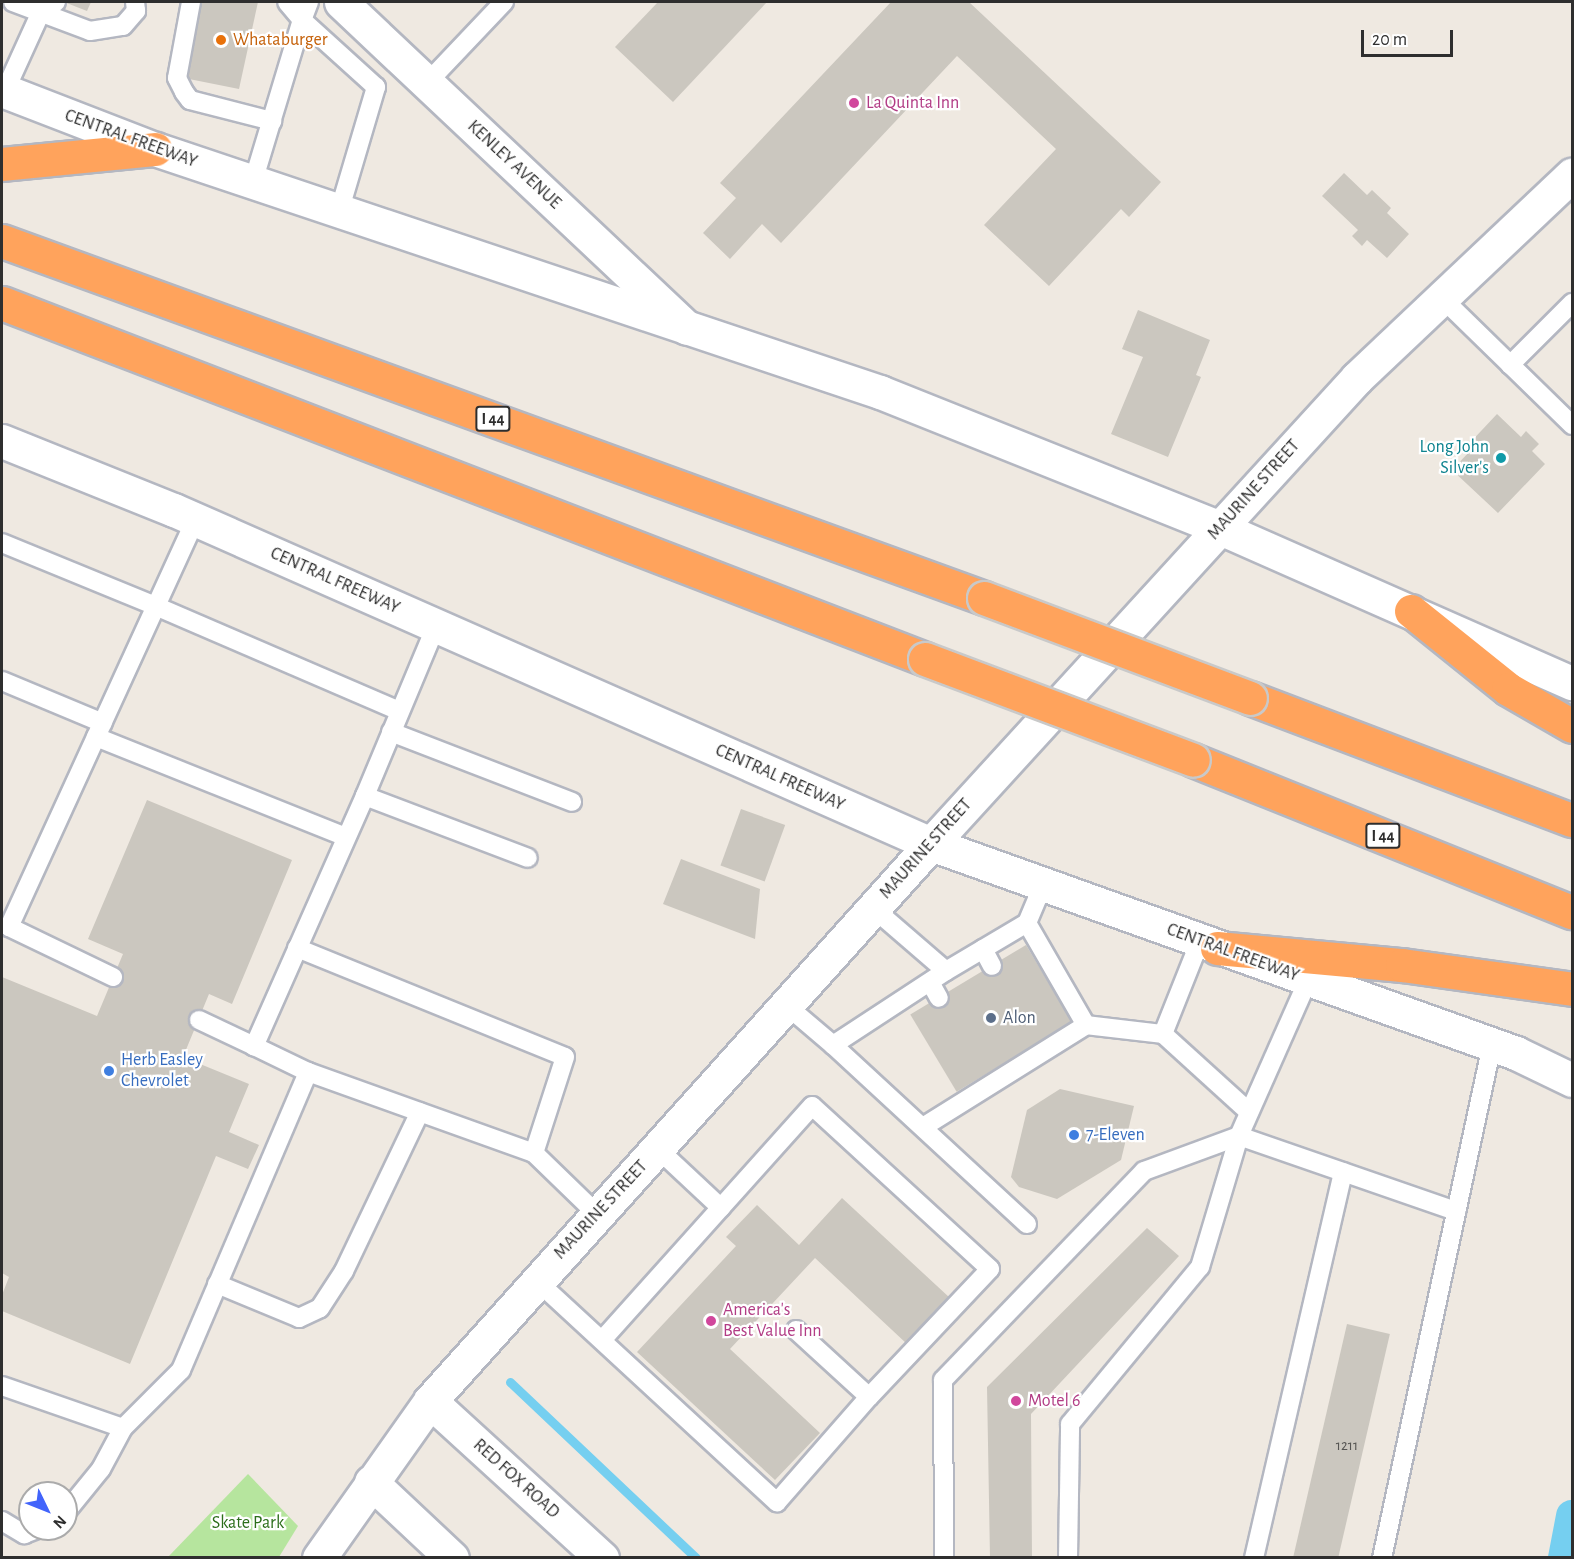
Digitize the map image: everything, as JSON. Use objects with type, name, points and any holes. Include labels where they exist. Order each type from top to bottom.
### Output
[{"type":"highway","points":[[2,164],[155,149]]},
{"type":"highway","name":"I 44","points":[[2,241],[984,598],[1572,820]]},
{"type":"highway","name":"I 44","points":[[2,303],[1193,760],[1572,912]]},
{"type":"highway","points":[[1412,611],[1508,689],[1572,726]]},
{"type":"highway","points":[[1209,944],[1402,965],[1572,989]]},
{"type":"main road","name":"KENLEY AVENUE","points":[[340,2],[687,328]]},
{"type":"main road","name":"CENTRAL FREEWAY","points":[[3,91],[155,149],[880,392],[1220,528],[1572,683]]},
{"type":"main road","name":"MAURINE STREET","points":[[319,1557],[429,1401],[931,844],[1357,378],[1572,175]]},
{"type":"main road","name":"CENTRAL FREEWAY","points":[[2,441],[196,519],[931,844],[1492,1045],[1572,1080]]},
{"type":"main road","name":"RED FOX ROAD","points":[[429,1401],[602,1557]]},
{"type":"main road","points":[[371,1482],[452,1557]]},
{"type":"lane","points":[[13,2],[90,31],[123,26],[136,11],[135,2]]},
{"type":"lane","points":[[3,91],[41,12],[57,2]]},
{"type":"lane","points":[[191,2],[177,78],[184,92],[190,100],[272,121]]},
{"type":"lane","points":[[287,2],[302,20],[376,87],[339,212]]},
{"type":"lane","points":[[253,182],[309,2]]},
{"type":"lane","points":[[427,83],[493,5]]},
{"type":"lane","points":[[1442,298],[1572,425]]},
{"type":"lane","points":[[1510,364],[1572,303]]},
{"type":"lane","points":[[113,977],[4,927],[158,607],[196,519]]},
{"type":"lane","points":[[2,543],[158,607],[399,711]]},
{"type":"lane","points":[[254,1046],[365,795],[436,626]]},
{"type":"lane","points":[[2,681],[99,730],[346,837]]},
{"type":"lane","points":[[391,732],[572,802]]},
{"type":"lane","points":[[365,795],[528,858]]},
{"type":"lane","points":[[833,1045],[946,971],[1027,923],[1042,885]]},
{"type":"lane","points":[[873,908],[946,971]]},
{"type":"lane","points":[[1027,923],[1086,1025]]},
{"type":"lane","points":[[1163,1034],[1209,944]]},
{"type":"lane","points":[[297,948],[565,1058],[534,1153]]},
{"type":"lane","points":[[983,950],[992,966]]},
{"type":"lane","points":[[1068,1557],[1070,1424],[1200,1267],[1239,1136],[1308,980]]},
{"type":"lane","points":[[930,982],[939,998]]},
{"type":"lane","points":[[786,1005],[833,1045],[1027,1224]]},
{"type":"lane","points":[[199,1020],[308,1072],[534,1153],[598,1215]]},
{"type":"lane","points":[[923,1127],[988,1079],[1039,1048],[1086,1025],[1163,1034],[1249,1112]]},
{"type":"lane","points":[[1382,1557],[1492,1045]]},
{"type":"lane","points":[[78,1497],[101,1469],[123,1428],[181,1370],[308,1072]]},
{"type":"lane","points":[[536,1280],[777,1502],[869,1397],[990,1269],[812,1106],[602,1340]]},
{"type":"lane","points":[[217,1284],[299,1318],[320,1308],[344,1271],[420,1112]]},
{"type":"lane","points":[[944,1557],[944,1380],[1144,1171],[1239,1136],[1456,1211]]},
{"type":"lane","points":[[658,1149],[721,1208]]},
{"type":"lane","points":[[1254,1557],[1342,1172]]},
{"type":"lane","points":[[796,1330],[869,1397]]},
{"type":"lane","points":[[2,1386],[123,1428]]},
{"type":"lane","points":[[2,1521],[18,1530]]},
{"type":"green space","name":"Skate Park","points":[[248,1474],[298,1526],[279,1557],[168,1557]]},
{"type":"building","points":[[64,2],[91,2],[87,11]]},
{"type":"building","name":"Whataburger","points":[[200,2],[258,2],[239,89],[184,78]]},
{"type":"building","points":[[658,2],[767,2],[673,102],[615,47]]},
{"type":"building","name":"La Quinta Inn","points":[[891,2],[969,2],[1161,182],[1129,217],[1121,209],[1049,286],[984,225],[1056,149],[957,56],[781,243],[762,224],[730,259],[703,233],[736,198],[720,183]]},
{"type":"building","points":[[1344,173],[1367,195],[1372,190],[1391,208],[1387,213],[1409,234],[1387,258],[1367,240],[1362,246],[1352,236],[1358,230],[1322,196]]},
{"type":"building","points":[[1138,310],[1210,340],[1196,375],[1201,377],[1168,457],[1111,434],[1143,357],[1122,349]]},
{"type":"building","name":"Long John Silver's","points":[[1497,414],[1521,437],[1526,431],[1539,444],[1532,451],[1545,464],[1498,513],[1452,470],[1470,451],[1466,447]]},
{"type":"building","name":"Herb Easley Chevrolet","points":[[147,800],[292,860],[232,1004],[209,994],[183,1057],[249,1084],[229,1132],[259,1145],[248,1169],[216,1156],[130,1364],[2,1311],[2,1295],[9,1277],[2,1273],[2,977],[97,1016],[123,954],[88,939]]},
{"type":"building","points":[[741,809],[785,825],[765,881],[720,865]]},
{"type":"building","points":[[681,859],[760,889],[755,939],[663,904]]},
{"type":"building","name":"Alon","points":[[1026,945],[1072,1022],[957,1092],[910,1015]]},
{"type":"building","name":"7-Eleven","points":[[1060,1089],[1134,1106],[1121,1160],[1057,1199],[1019,1187],[1011,1177],[1027,1110]]},
{"type":"building","name":"America's Best Value Inn","points":[[842,1198],[950,1298],[907,1344],[815,1258],[730,1349],[820,1433],[775,1480],[637,1352],[736,1246],[726,1237],[757,1205],[799,1245]]},
{"type":"building","name":"Motel 6","points":[[1147,1228],[1179,1256],[1031,1414],[1032,1558],[990,1558],[987,1387]]},
{"type":"building","points":[[1347,1324],[1390,1334],[1338,1558],[1293,1556]]},
{"type":"waterway","points":[[510,1382],[696,1558]]},
{"type":"waterway","points":[[1564,1558],[1572,1516]]},
{"type":"place","name":"Whataburger","points":[[221,40]]},
{"type":"place","name":"La Quinta Inn","points":[[854,103]]},
{"type":"place","name":"Long John Silver's","points":[[1501,458]]},
{"type":"place","name":"Alon","points":[[991,1018]]},
{"type":"place","name":"Herb Easley Chevrolet","points":[[109,1071]]},
{"type":"place","name":"7-Eleven","points":[[1074,1135]]},
{"type":"place","name":"America's Best Value Inn","points":[[711,1321]]},
{"type":"place","name":"Motel 6","points":[[1016,1401]]}]
